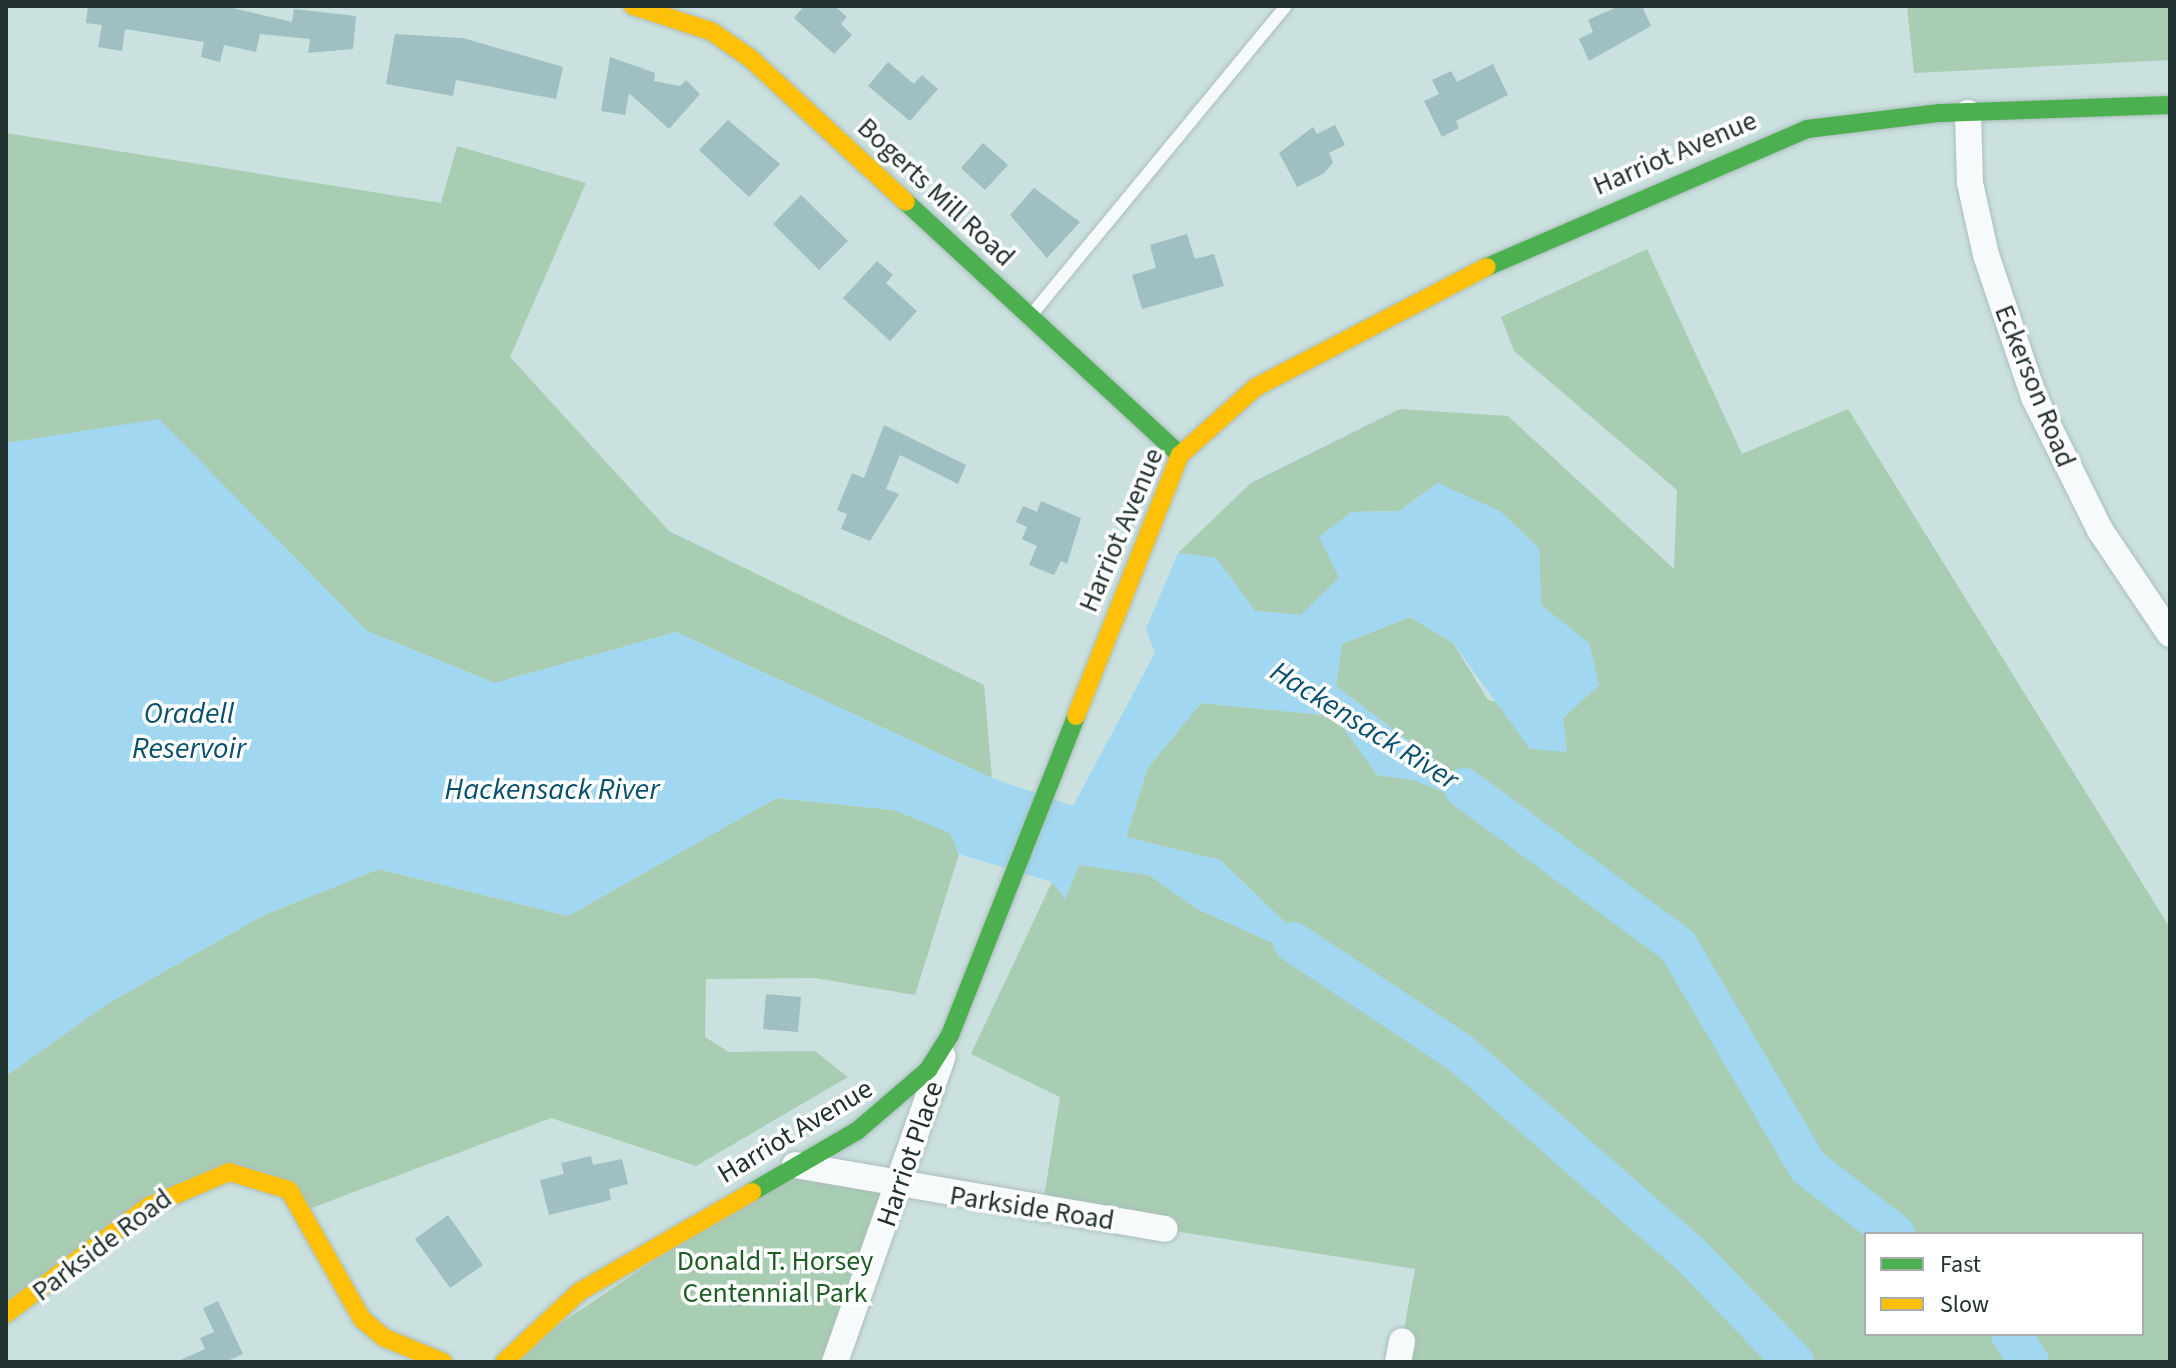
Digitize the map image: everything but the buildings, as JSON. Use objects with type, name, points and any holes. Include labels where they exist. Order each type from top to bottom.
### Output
[{"type":"street","name":"Bogerts Mill Road","points":[[633,6],[711,31],[750,58],[1180,455]]},
{"type":"street","name":"Harriot Avenue","points":[[504,1362],[579,1292],[895,1104],[950,1035],[1180,455],[1256,387],[1306,358],[1727,157],[1846,120],[2170,105]]},
{"type":"street","name":"Eckerson Road","points":[[1968,113],[1970,183],[1986,255],[2034,397],[2100,530],[2170,634]]},
{"type":"street","name":"Harriot Place","points":[[835,1362],[950,1035]]},
{"type":"street","name":"Parkside Road","points":[[795,1165],[899,1187],[1165,1229]]},
{"type":"street","name":"Parkside Road","points":[[6,1314],[149,1206],[229,1172],[289,1190],[362,1319],[385,1338],[443,1362]]},
{"type":"lane","points":[[1030,316],[1286,6]]},
{"type":"green space","points":[[1907,6],[2170,6],[2170,60],[1914,73]]},
{"type":"green space","points":[[6,133],[441,203],[457,146],[586,183],[510,357],[669,531],[984,685],[992,778],[676,632],[495,683],[367,631],[159,420],[6,443]]},
{"type":"green space","points":[[1647,249],[1742,454],[1848,409],[2170,928],[2170,1362],[1398,1362],[1415,1269],[1042,1210],[1060,1097],[971,1054],[1052,882],[1065,899],[1079,865],[1149,875],[1197,909],[1335,970],[1220,860],[1126,837],[1147,769],[1201,703],[1335,716],[1377,775],[1413,780],[1507,816],[1336,686],[1342,644],[1410,617],[1453,643],[1488,700],[1563,718],[1599,685],[1589,644],[1541,605],[1539,548],[1438,483],[1399,511],[1351,512],[1339,578],[1301,615],[1255,611],[1216,558],[1178,553],[1251,483],[1400,409],[1508,416],[1674,569],[1677,490],[1514,351],[1501,317]]},
{"type":"green space","points":[[776,798],[894,810],[951,833],[959,854],[915,995],[815,978],[706,979],[705,1037],[729,1052],[815,1051],[848,1077],[696,1166],[551,1118],[306,1210],[229,1172],[6,1314],[6,1076],[107,1004],[262,916],[379,869],[568,916]]},
{"type":"green space","name":"Donald T. Horsey Centennial Park","points":[[795,1165],[899,1186],[835,1362],[504,1362]]},
{"type":"water","name":"Oradell Reservoir","points":[[159,419],[367,631],[495,683],[676,632],[992,778],[1073,806],[1155,653],[1146,629],[1178,553],[1216,558],[1255,611],[1301,615],[1339,578],[1319,537],[1351,512],[1399,511],[1438,483],[1500,511],[1539,548],[1541,605],[1589,643],[1599,685],[1563,718],[1567,752],[1530,749],[1453,643],[1410,617],[1342,644],[1336,686],[1510,818],[1413,780],[1377,775],[1335,716],[1201,703],[1147,769],[1126,837],[1220,860],[1337,972],[1197,909],[1149,875],[1079,865],[1065,899],[1052,882],[959,854],[950,833],[894,810],[777,798],[568,916],[379,869],[262,916],[107,1004],[6,1076],[6,443]]},
{"type":"waterway","name":"Hackensack River","points":[[1464,788],[1678,946],[1808,1167],[1892,1232]]},
{"type":"waterway","points":[[1293,942],[1460,1053],[1690,1254],[1794,1362]]},
{"type":"waterway","name":"Hackensack River","points":[[2012,1336],[2029,1362]]},
{"type":"traffic: fast","points":[[1487,267],[1807,129],[1940,113],[2170,105]]},
{"type":"traffic: fast","points":[[906,202],[1180,455]]},
{"type":"traffic: fast","points":[[752,1192],[857,1131],[928,1070],[950,1035],[1076,716]]},
{"type":"traffic: slow","points":[[633,6],[711,31],[750,58],[906,202]]},
{"type":"traffic: slow","points":[[1076,716],[1180,455],[1256,387],[1487,267]]},
{"type":"traffic: slow","points":[[6,1314],[149,1206],[229,1172],[289,1190],[362,1319],[385,1338],[443,1362]]},
{"type":"traffic: slow","points":[[504,1362],[579,1292],[752,1192]]}]
